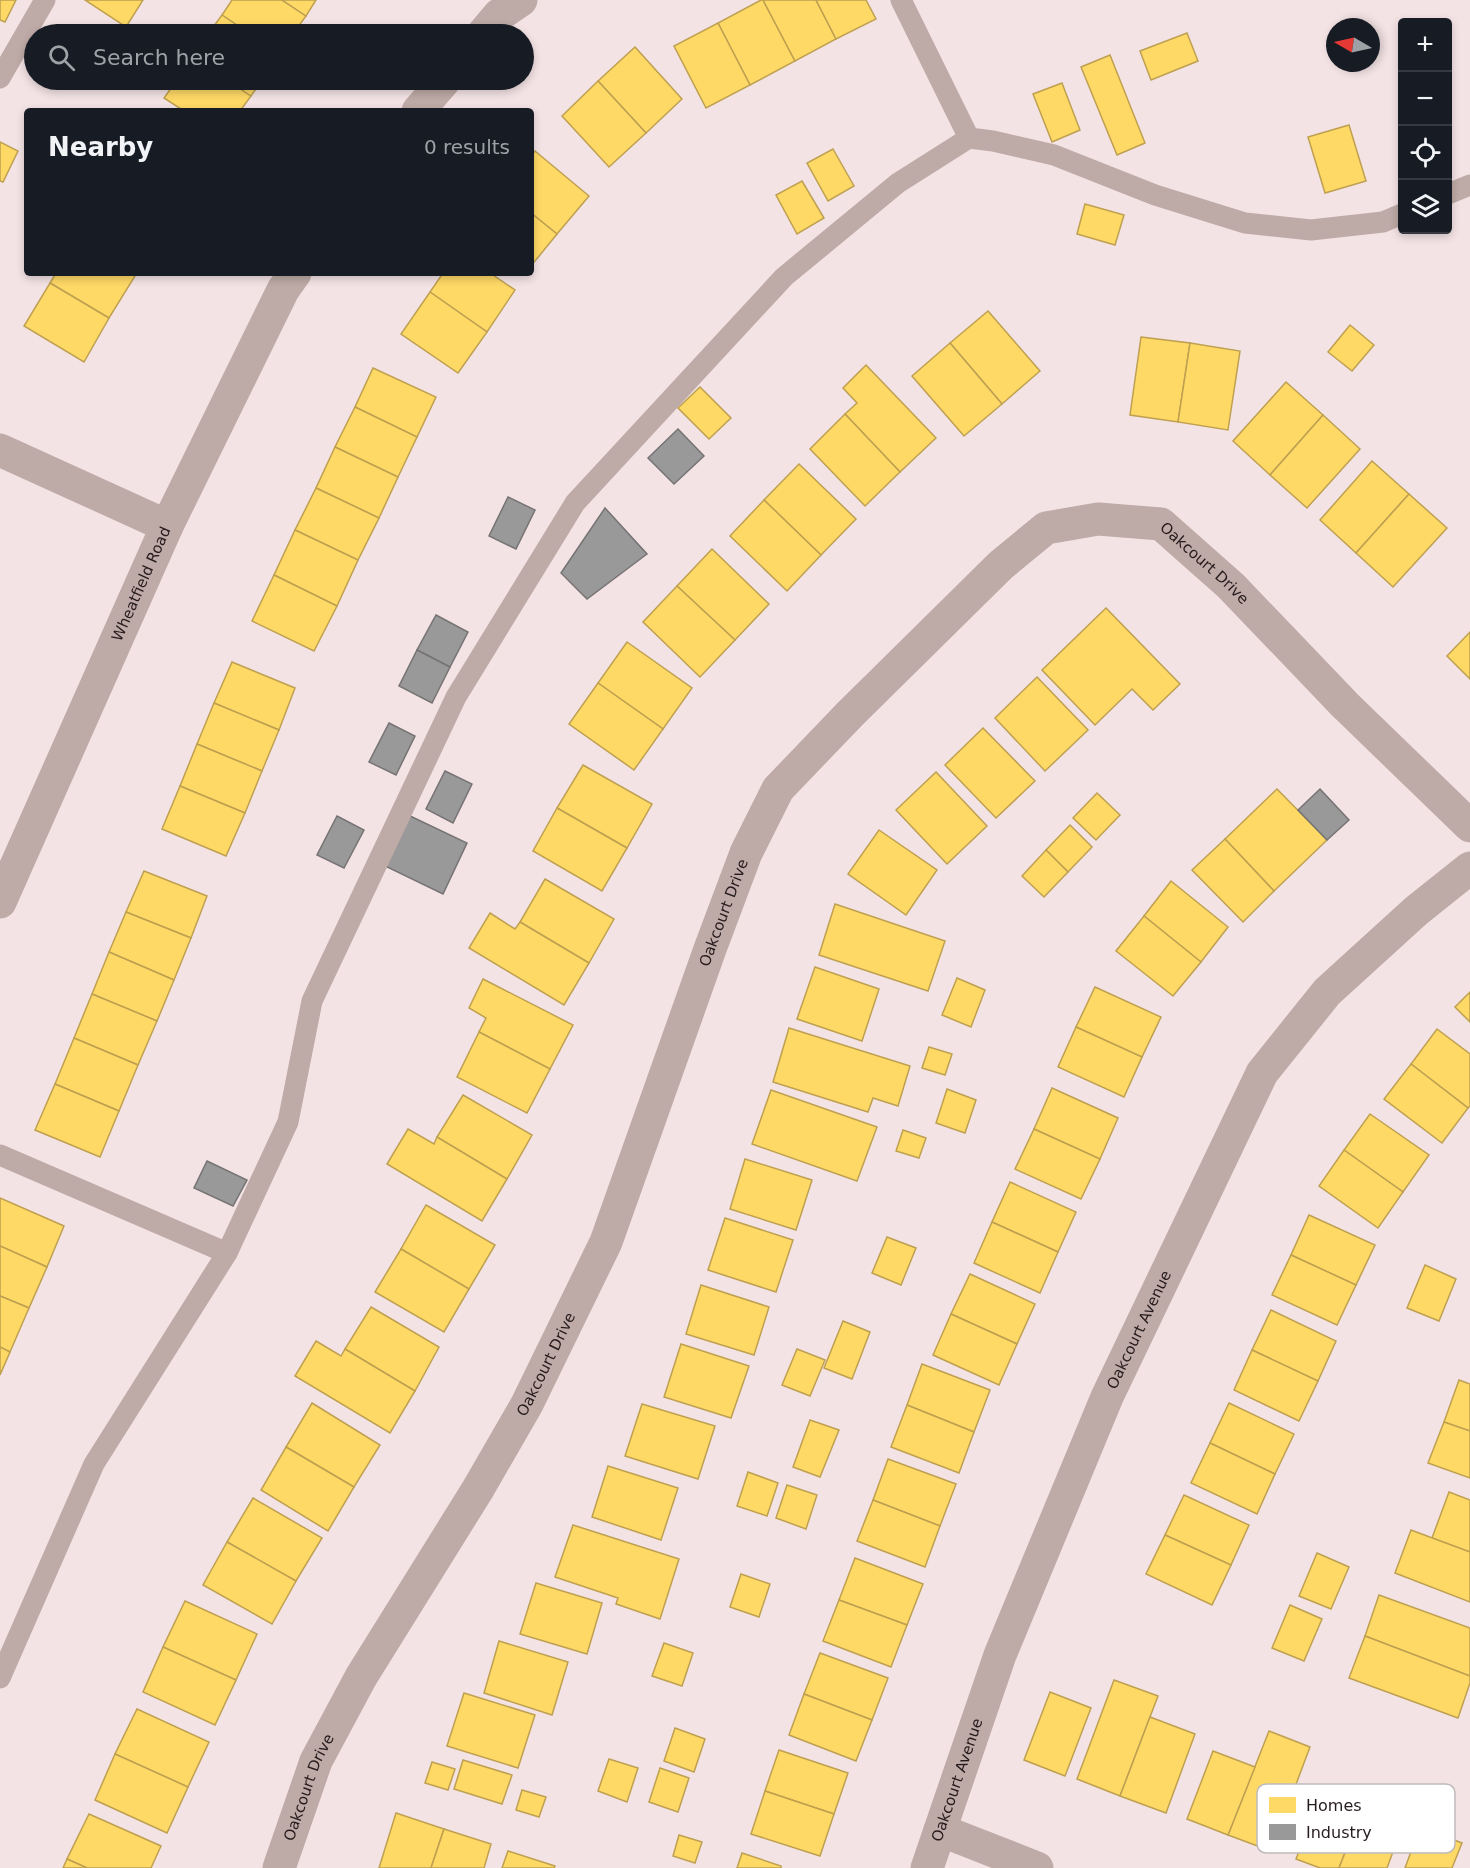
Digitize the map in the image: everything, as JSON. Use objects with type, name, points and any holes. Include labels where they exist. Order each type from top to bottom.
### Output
[{"type":"street","points":[[491,24],[499,15],[521,0]]},
{"type":"street","points":[[421,108],[436,90]]},
{"type":"street","name":"Wheatfield Road","points":[[0,903],[167,526],[283,290],[293,276]]},
{"type":"street","points":[[0,450],[167,526]]},
{"type":"street","name":"Oakcourt Drive","points":[[279,1868],[316,1761],[361,1677],[478,1489],[527,1404],[606,1242],[738,874],[778,789],[850,714],[1001,565],[1046,528],[1098,519],[1161,524],[1231,586],[1345,705],[1470,826]]},
{"type":"street","name":"Oakcourt Avenue","points":[[927,1868],[1000,1654],[1107,1397],[1262,1072],[1327,992],[1416,911],[1470,868]]},
{"type":"street","points":[[940,1830],[1037,1868]]},
{"type":"lane","points":[[31,24],[45,0]]},
{"type":"lane","points":[[901,0],[969,138]]},
{"type":"lane","points":[[0,78],[24,36]]},
{"type":"lane","points":[[0,1678],[94,1464],[227,1253],[288,1122],[312,1001],[456,698],[575,503],[784,277],[898,183],[969,138],[1054,155],[1155,195],[1245,223],[1311,230],[1383,222],[1398,216]]},
{"type":"lane","points":[[1452,192],[1470,184]]},
{"type":"lane","points":[[0,1155],[227,1253]]},
{"type":"building: Homes","points":[[0,0],[16,0],[5,22],[0,20]]},
{"type":"building: Homes","points":[[85,0],[143,0],[128,24],[121,24]]},
{"type":"building: Homes","points":[[232,0],[282,0],[306,16],[300,24],[235,24],[222,15]]},
{"type":"building: Homes","points":[[282,0],[316,0],[306,16]]},
{"type":"building: Homes","points":[[761,0],[795,61],[750,85],[718,23]]},
{"type":"building: Homes","points":[[763,0],[816,0],[836,39],[795,61]]},
{"type":"building: Homes","points":[[816,0],[866,0],[876,19],[836,39]]},
{"type":"building: Homes","points":[[222,15],[235,24],[215,24]]},
{"type":"building: Homes","points":[[718,23],[750,85],[706,108],[674,46]]},
{"type":"building: Homes","points":[[1187,33],[1198,61],[1151,80],[1140,51]]},
{"type":"building: Homes","points":[[635,47],[682,99],[646,133],[598,81]]},
{"type":"building: Homes","points":[[1110,55],[1145,143],[1117,155],[1081,67]]},
{"type":"building: Homes","points":[[598,81],[646,133],[609,167],[562,116]]},
{"type":"building: Homes","points":[[1062,83],[1080,130],[1052,142],[1033,94]]},
{"type":"building: Homes","points":[[170,90],[242,90],[251,96],[242,108],[179,108],[164,98]]},
{"type":"building: Homes","points":[[242,90],[255,90],[251,96]]},
{"type":"building: Homes","points":[[1349,125],[1366,181],[1325,193],[1308,137]]},
{"type":"building: Homes","points":[[0,142],[18,151],[3,182],[0,181]]},
{"type":"building: Homes","points":[[833,149],[854,186],[828,201],[807,163]]},
{"type":"building: Homes","points":[[534,152],[589,196],[557,234],[534,215]]},
{"type":"building: Homes","points":[[802,181],[824,218],[797,234],[776,195]]},
{"type":"building: Homes","points":[[1085,204],[1124,215],[1115,245],[1077,234]]},
{"type":"building: Homes","points":[[534,215],[557,234],[534,262]]},
{"type":"building: Homes","points":[[54,276],[135,276],[109,318],[50,283]]},
{"type":"building: Homes","points":[[441,276],[494,276],[515,290],[487,332],[430,292]]},
{"type":"building: Homes","points":[[50,283],[109,318],[84,362],[24,326]]},
{"type":"building: Homes","points":[[430,292],[487,332],[458,373],[401,334]]},
{"type":"building: Homes","points":[[988,311],[1040,371],[1002,404],[950,343]]},
{"type":"building: Homes","points":[[1350,325],[1374,345],[1352,371],[1328,352]]},
{"type":"building: Homes","points":[[1141,337],[1190,343],[1178,422],[1130,415]]},
{"type":"building: Homes","points":[[950,343],[1002,404],[964,436],[912,376]]},
{"type":"building: Homes","points":[[1190,343],[1240,351],[1228,430],[1178,422]]},
{"type":"building: Homes","points":[[866,365],[936,438],[900,472],[845,414],[857,403],[843,388]]},
{"type":"building: Homes","points":[[373,368],[436,397],[417,437],[355,407]]},
{"type":"building: Homes","points":[[1286,382],[1323,415],[1270,475],[1233,441]]},
{"type":"building: Homes","points":[[700,387],[731,418],[709,439],[678,408]]},
{"type":"building: Homes","points":[[355,407],[417,437],[398,477],[335,447]]},
{"type":"building: Homes","points":[[845,414],[900,472],[865,506],[810,449]]},
{"type":"building: Homes","points":[[1323,415],[1360,449],[1307,508],[1270,475]]},
{"type":"building: Homes","points":[[335,447],[398,477],[379,518],[316,488]]},
{"type":"building: Homes","points":[[1372,461],[1409,494],[1356,553],[1320,520]]},
{"type":"building: Homes","points":[[799,464],[856,519],[821,555],[764,500]]},
{"type":"building: Homes","points":[[316,488],[379,518],[358,560],[295,530]]},
{"type":"building: Homes","points":[[1409,494],[1447,528],[1393,587],[1356,553]]},
{"type":"building: Homes","points":[[764,500],[821,555],[787,591],[730,536]]},
{"type":"building: Homes","points":[[295,530],[358,560],[337,606],[274,575]]},
{"type":"building: Homes","points":[[712,549],[769,604],[735,640],[677,586]]},
{"type":"building: Homes","points":[[274,575],[337,606],[314,651],[252,621]]},
{"type":"building: Homes","points":[[677,586],[735,640],[700,677],[643,622]]},
{"type":"building: Homes","points":[[1106,608],[1180,684],[1153,710],[1132,689],[1095,725],[1042,670]]},
{"type":"building: Homes","points":[[1470,632],[1470,679],[1447,656]]},
{"type":"building: Homes","points":[[627,642],[692,688],[663,729],[598,683]]},
{"type":"building: Homes","points":[[232,662],[295,688],[279,730],[214,703]]},
{"type":"building: Homes","points":[[1037,677],[1088,730],[1045,771],[995,718]]},
{"type":"building: Homes","points":[[598,683],[663,729],[634,770],[569,724]]},
{"type":"building: Homes","points":[[214,703],[279,730],[262,771],[197,744]]},
{"type":"building: Homes","points":[[983,728],[1035,781],[996,818],[945,765]]},
{"type":"building: Homes","points":[[197,744],[262,771],[245,813],[180,786]]},
{"type":"building: Homes","points":[[583,765],[652,804],[627,848],[557,808]]},
{"type":"building: Homes","points":[[936,772],[987,826],[947,864],[896,810]]},
{"type":"building: Homes","points":[[180,786],[245,813],[226,856],[162,829]]},
{"type":"building: Homes","points":[[1277,789],[1327,840],[1274,891],[1225,839]]},
{"type":"building: Homes","points":[[1097,793],[1120,815],[1096,840],[1073,818]]},
{"type":"building: Homes","points":[[557,808],[627,848],[602,891],[533,851]]},
{"type":"building: Homes","points":[[1070,825],[1092,847],[1068,872],[1046,850]]},
{"type":"building: Homes","points":[[879,830],[937,870],[906,915],[848,874]]},
{"type":"building: Homes","points":[[1225,839],[1274,891],[1243,922],[1192,870]]},
{"type":"building: Homes","points":[[1046,850],[1068,872],[1044,897],[1022,876]]},
{"type":"building: Homes","points":[[144,871],[207,896],[191,938],[126,912]]},
{"type":"building: Homes","points":[[545,879],[614,919],[589,963],[520,922]]},
{"type":"building: Homes","points":[[1171,881],[1228,927],[1201,962],[1144,916]]},
{"type":"building: Homes","points":[[835,904],[945,941],[928,991],[819,955]]},
{"type":"building: Homes","points":[[126,912],[191,938],[174,980],[109,952]]},
{"type":"building: Homes","points":[[490,913],[515,929],[520,922],[589,963],[564,1005],[469,948]]},
{"type":"building: Homes","points":[[1144,916],[1201,962],[1173,996],[1116,951]]},
{"type":"building: Homes","points":[[109,952],[174,980],[157,1021],[92,994]]},
{"type":"building: Homes","points":[[815,967],[879,989],[862,1041],[797,1019]]},
{"type":"building: Homes","points":[[957,978],[985,990],[971,1027],[942,1015]]},
{"type":"building: Homes","points":[[483,979],[573,1025],[550,1069],[479,1032],[486,1018],[469,1008]]},
{"type":"building: Homes","points":[[1095,987],[1161,1017],[1142,1057],[1076,1027]]},
{"type":"building: Homes","points":[[1470,992],[1470,1022],[1455,1007]]},
{"type":"building: Homes","points":[[92,994],[157,1021],[138,1065],[74,1038]]},
{"type":"building: Homes","points":[[1076,1027],[1142,1057],[1124,1097],[1058,1067]]},
{"type":"building: Homes","points":[[789,1028],[910,1066],[898,1106],[873,1098],[868,1112],[773,1082]]},
{"type":"building: Homes","points":[[1437,1029],[1470,1054],[1470,1106],[1468,1108],[1411,1064]]},
{"type":"building: Homes","points":[[479,1032],[550,1069],[527,1113],[457,1077]]},
{"type":"building: Homes","points":[[74,1038],[138,1065],[119,1111],[55,1084]]},
{"type":"building: Homes","points":[[929,1047],[952,1054],[945,1075],[922,1068]]},
{"type":"building: Homes","points":[[1411,1064],[1468,1108],[1442,1143],[1384,1099]]},
{"type":"building: Homes","points":[[55,1084],[119,1111],[100,1157],[35,1130]]},
{"type":"building: Homes","points":[[1052,1088],[1118,1118],[1100,1159],[1034,1129]]},
{"type":"building: Homes","points":[[947,1089],[976,1100],[965,1133],[936,1123]]},
{"type":"building: Homes","points":[[771,1090],[877,1127],[857,1181],[752,1144]]},
{"type":"building: Homes","points":[[463,1095],[532,1135],[507,1179],[437,1137]]},
{"type":"building: Homes","points":[[1370,1114],[1429,1155],[1403,1192],[1344,1150]]},
{"type":"building: Homes","points":[[408,1129],[434,1144],[437,1137],[507,1179],[482,1221],[387,1164]]},
{"type":"building: Homes","points":[[1034,1129],[1100,1159],[1081,1199],[1015,1169]]},
{"type":"building: Homes","points":[[903,1130],[926,1138],[919,1158],[896,1151]]},
{"type":"building: Homes","points":[[1344,1150],[1403,1192],[1378,1228],[1319,1186]]},
{"type":"building: Homes","points":[[745,1159],[812,1180],[796,1230],[730,1209]]},
{"type":"building: Homes","points":[[1010,1182],[1076,1212],[1058,1252],[992,1222]]},
{"type":"building: Homes","points":[[0,1198],[64,1226],[47,1267],[0,1246]]},
{"type":"building: Homes","points":[[426,1205],[495,1245],[469,1289],[401,1249]]},
{"type":"building: Homes","points":[[1309,1215],[1375,1245],[1356,1285],[1291,1255]]},
{"type":"building: Homes","points":[[725,1218],[793,1240],[776,1292],[708,1270]]},
{"type":"building: Homes","points":[[992,1222],[1058,1252],[1040,1293],[974,1263]]},
{"type":"building: Homes","points":[[887,1237],[916,1248],[901,1285],[872,1273]]},
{"type":"building: Homes","points":[[0,1246],[47,1267],[29,1308],[0,1296]]},
{"type":"building: Homes","points":[[401,1249],[469,1289],[444,1332],[375,1292]]},
{"type":"building: Homes","points":[[1291,1255],[1356,1285],[1337,1325],[1272,1295]]},
{"type":"building: Homes","points":[[1425,1265],[1456,1279],[1439,1321],[1407,1308]]},
{"type":"building: Homes","points":[[970,1274],[1035,1304],[1017,1344],[951,1314]]},
{"type":"building: Homes","points":[[701,1285],[769,1307],[754,1355],[686,1334]]},
{"type":"building: Homes","points":[[0,1296],[29,1308],[10,1352],[0,1347]]},
{"type":"building: Homes","points":[[371,1307],[439,1347],[415,1391],[345,1349]]},
{"type":"building: Homes","points":[[1271,1310],[1336,1341],[1318,1381],[1252,1350]]},
{"type":"building: Homes","points":[[951,1314],[1017,1344],[999,1385],[933,1355]]},
{"type":"building: Homes","points":[[843,1321],[870,1332],[852,1379],[824,1368]]},
{"type":"building: Homes","points":[[316,1341],[341,1356],[345,1349],[415,1391],[390,1433],[295,1376]]},
{"type":"building: Homes","points":[[681,1344],[749,1366],[731,1418],[664,1397]]},
{"type":"building: Homes","points":[[0,1347],[10,1352],[0,1375]]},
{"type":"building: Homes","points":[[797,1349],[825,1360],[810,1396],[782,1385]]},
{"type":"building: Homes","points":[[1252,1350],[1318,1381],[1299,1421],[1234,1390]]},
{"type":"building: Homes","points":[[922,1364],[990,1390],[974,1432],[907,1405]]},
{"type":"building: Homes","points":[[1459,1380],[1470,1384],[1470,1431],[1444,1422]]},
{"type":"building: Homes","points":[[312,1403],[380,1445],[354,1487],[286,1447]]},
{"type":"building: Homes","points":[[1229,1403],[1294,1434],[1275,1474],[1210,1443]]},
{"type":"building: Homes","points":[[642,1404],[715,1426],[698,1479],[625,1456]]},
{"type":"building: Homes","points":[[907,1405],[974,1432],[959,1473],[891,1447]]},
{"type":"building: Homes","points":[[810,1420],[839,1430],[820,1477],[793,1467]]},
{"type":"building: Homes","points":[[1444,1422],[1470,1431],[1470,1478],[1428,1463]]},
{"type":"building: Homes","points":[[1210,1443],[1275,1474],[1257,1514],[1191,1483]]},
{"type":"building: Homes","points":[[286,1447],[354,1487],[328,1531],[261,1490]]},
{"type":"building: Homes","points":[[888,1459],[956,1484],[940,1526],[873,1500]]},
{"type":"building: Homes","points":[[608,1466],[678,1488],[661,1540],[592,1517]]},
{"type":"building: Homes","points":[[748,1472],[778,1483],[767,1516],[737,1506]]},
{"type":"building: Homes","points":[[787,1485],[817,1495],[806,1529],[776,1518]]},
{"type":"building: Homes","points":[[1449,1492],[1470,1500],[1470,1552],[1432,1538]]},
{"type":"building: Homes","points":[[1184,1495],[1249,1525],[1231,1565],[1165,1535]]},
{"type":"building: Homes","points":[[253,1498],[322,1538],[296,1581],[227,1542]]},
{"type":"building: Homes","points":[[873,1500],[940,1526],[925,1567],[857,1541]]},
{"type":"building: Homes","points":[[573,1525],[679,1559],[660,1619],[616,1604],[618,1598],[555,1577]]},
{"type":"building: Homes","points":[[1411,1530],[1470,1552],[1470,1602],[1395,1573]]},
{"type":"building: Homes","points":[[1165,1535],[1231,1565],[1212,1605],[1146,1574]]},
{"type":"building: Homes","points":[[227,1542],[296,1581],[272,1624],[203,1585]]},
{"type":"building: Homes","points":[[1317,1553],[1349,1567],[1331,1609],[1299,1596]]},
{"type":"building: Homes","points":[[855,1558],[923,1584],[907,1625],[839,1600]]},
{"type":"building: Homes","points":[[741,1574],[770,1584],[759,1617],[730,1607]]},
{"type":"building: Homes","points":[[536,1583],[602,1603],[587,1654],[520,1634]]},
{"type":"building: Homes","points":[[1379,1595],[1470,1628],[1470,1676],[1365,1636]]},
{"type":"building: Homes","points":[[839,1600],[907,1625],[891,1667],[823,1641]]},
{"type":"building: Homes","points":[[185,1601],[257,1634],[236,1680],[163,1647]]},
{"type":"building: Homes","points":[[1290,1605],[1322,1619],[1304,1661],[1272,1648]]},
{"type":"building: Homes","points":[[1365,1636],[1470,1676],[1470,1683],[1458,1718],[1349,1678]]},
{"type":"building: Homes","points":[[499,1641],[568,1662],[552,1715],[484,1693]]},
{"type":"building: Homes","points":[[664,1643],[693,1653],[682,1686],[652,1676]]},
{"type":"building: Homes","points":[[163,1647],[236,1680],[215,1725],[143,1692]]},
{"type":"building: Homes","points":[[820,1653],[888,1678],[872,1720],[804,1694]]},
{"type":"building: Homes","points":[[1114,1680],[1158,1696],[1120,1796],[1077,1779]]},
{"type":"building: Homes","points":[[1050,1692],[1091,1708],[1065,1776],[1024,1760]]},
{"type":"building: Homes","points":[[464,1693],[535,1715],[518,1768],[447,1746]]},
{"type":"building: Homes","points":[[804,1694],[872,1720],[856,1761],[789,1735]]},
{"type":"building: Homes","points":[[137,1709],[209,1742],[188,1787],[115,1754]]},
{"type":"building: Homes","points":[[1150,1717],[1195,1734],[1166,1813],[1120,1796]]},
{"type":"building: Homes","points":[[675,1728],[705,1739],[694,1772],[664,1761]]},
{"type":"building: Homes","points":[[1269,1731],[1310,1747],[1296,1784],[1257,1784],[1257,1846],[1228,1835]]},
{"type":"building: Homes","points":[[779,1750],[848,1773],[834,1814],[765,1791]]},
{"type":"building: Homes","points":[[1213,1751],[1255,1767],[1228,1835],[1187,1819]]},
{"type":"building: Homes","points":[[115,1754],[188,1787],[167,1833],[95,1800]]},
{"type":"building: Homes","points":[[609,1759],[638,1768],[627,1802],[598,1791]]},
{"type":"building: Homes","points":[[463,1760],[512,1775],[502,1804],[454,1789]]},
{"type":"building: Homes","points":[[432,1762],[455,1769],[448,1790],[425,1783]]},
{"type":"building: Homes","points":[[660,1768],[689,1778],[678,1812],[649,1802]]},
{"type":"building: Homes","points":[[522,1790],[546,1797],[539,1817],[516,1810]]},
{"type":"building: Homes","points":[[765,1791],[834,1814],[820,1856],[751,1834]]},
{"type":"building: Homes","points":[[396,1813],[444,1829],[431,1868],[379,1868]]},
{"type":"building: Homes","points":[[89,1814],[161,1846],[151,1868],[87,1868],[67,1859]]},
{"type":"building: Homes","points":[[444,1829],[491,1844],[484,1868],[431,1868]]},
{"type":"building: Homes","points":[[679,1835],[702,1842],[695,1863],[673,1856]]},
{"type":"building: Homes","points":[[1455,1840],[1462,1843],[1452,1868],[1405,1868],[1410,1853],[1455,1853]]},
{"type":"building: Homes","points":[[508,1851],[555,1866],[554,1868],[502,1868]]},
{"type":"building: Homes","points":[[742,1853],[781,1866],[781,1868],[737,1868]]},
{"type":"building: Homes","points":[[1298,1853],[1345,1853],[1339,1868],[1320,1868],[1296,1859]]},
{"type":"building: Homes","points":[[1345,1853],[1393,1853],[1387,1868],[1339,1868]]},
{"type":"building: Homes","points":[[67,1859],[87,1868],[63,1868]]},
{"type":"building: Industry","points":[[678,429],[704,456],[674,484],[648,458]]},
{"type":"building: Industry","points":[[508,497],[535,510],[516,549],[489,536]]},
{"type":"building: Industry","points":[[605,508],[647,554],[587,599],[561,573]]},
{"type":"building: Industry","points":[[436,615],[468,632],[450,667],[417,650]]},
{"type":"building: Industry","points":[[417,650],[450,667],[432,703],[399,686]]},
{"type":"building: Industry","points":[[389,723],[415,736],[396,775],[369,762]]},
{"type":"building: Industry","points":[[445,771],[472,784],[453,823],[426,809]]},
{"type":"building: Industry","points":[[1320,789],[1349,820],[1327,840],[1298,810]]},
{"type":"building: Industry","points":[[408,815],[467,843],[443,894],[385,866]]},
{"type":"building: Industry","points":[[337,816],[364,830],[344,868],[317,855]]},
{"type":"building: Industry","points":[[207,1161],[247,1180],[233,1206],[194,1188]]}]
